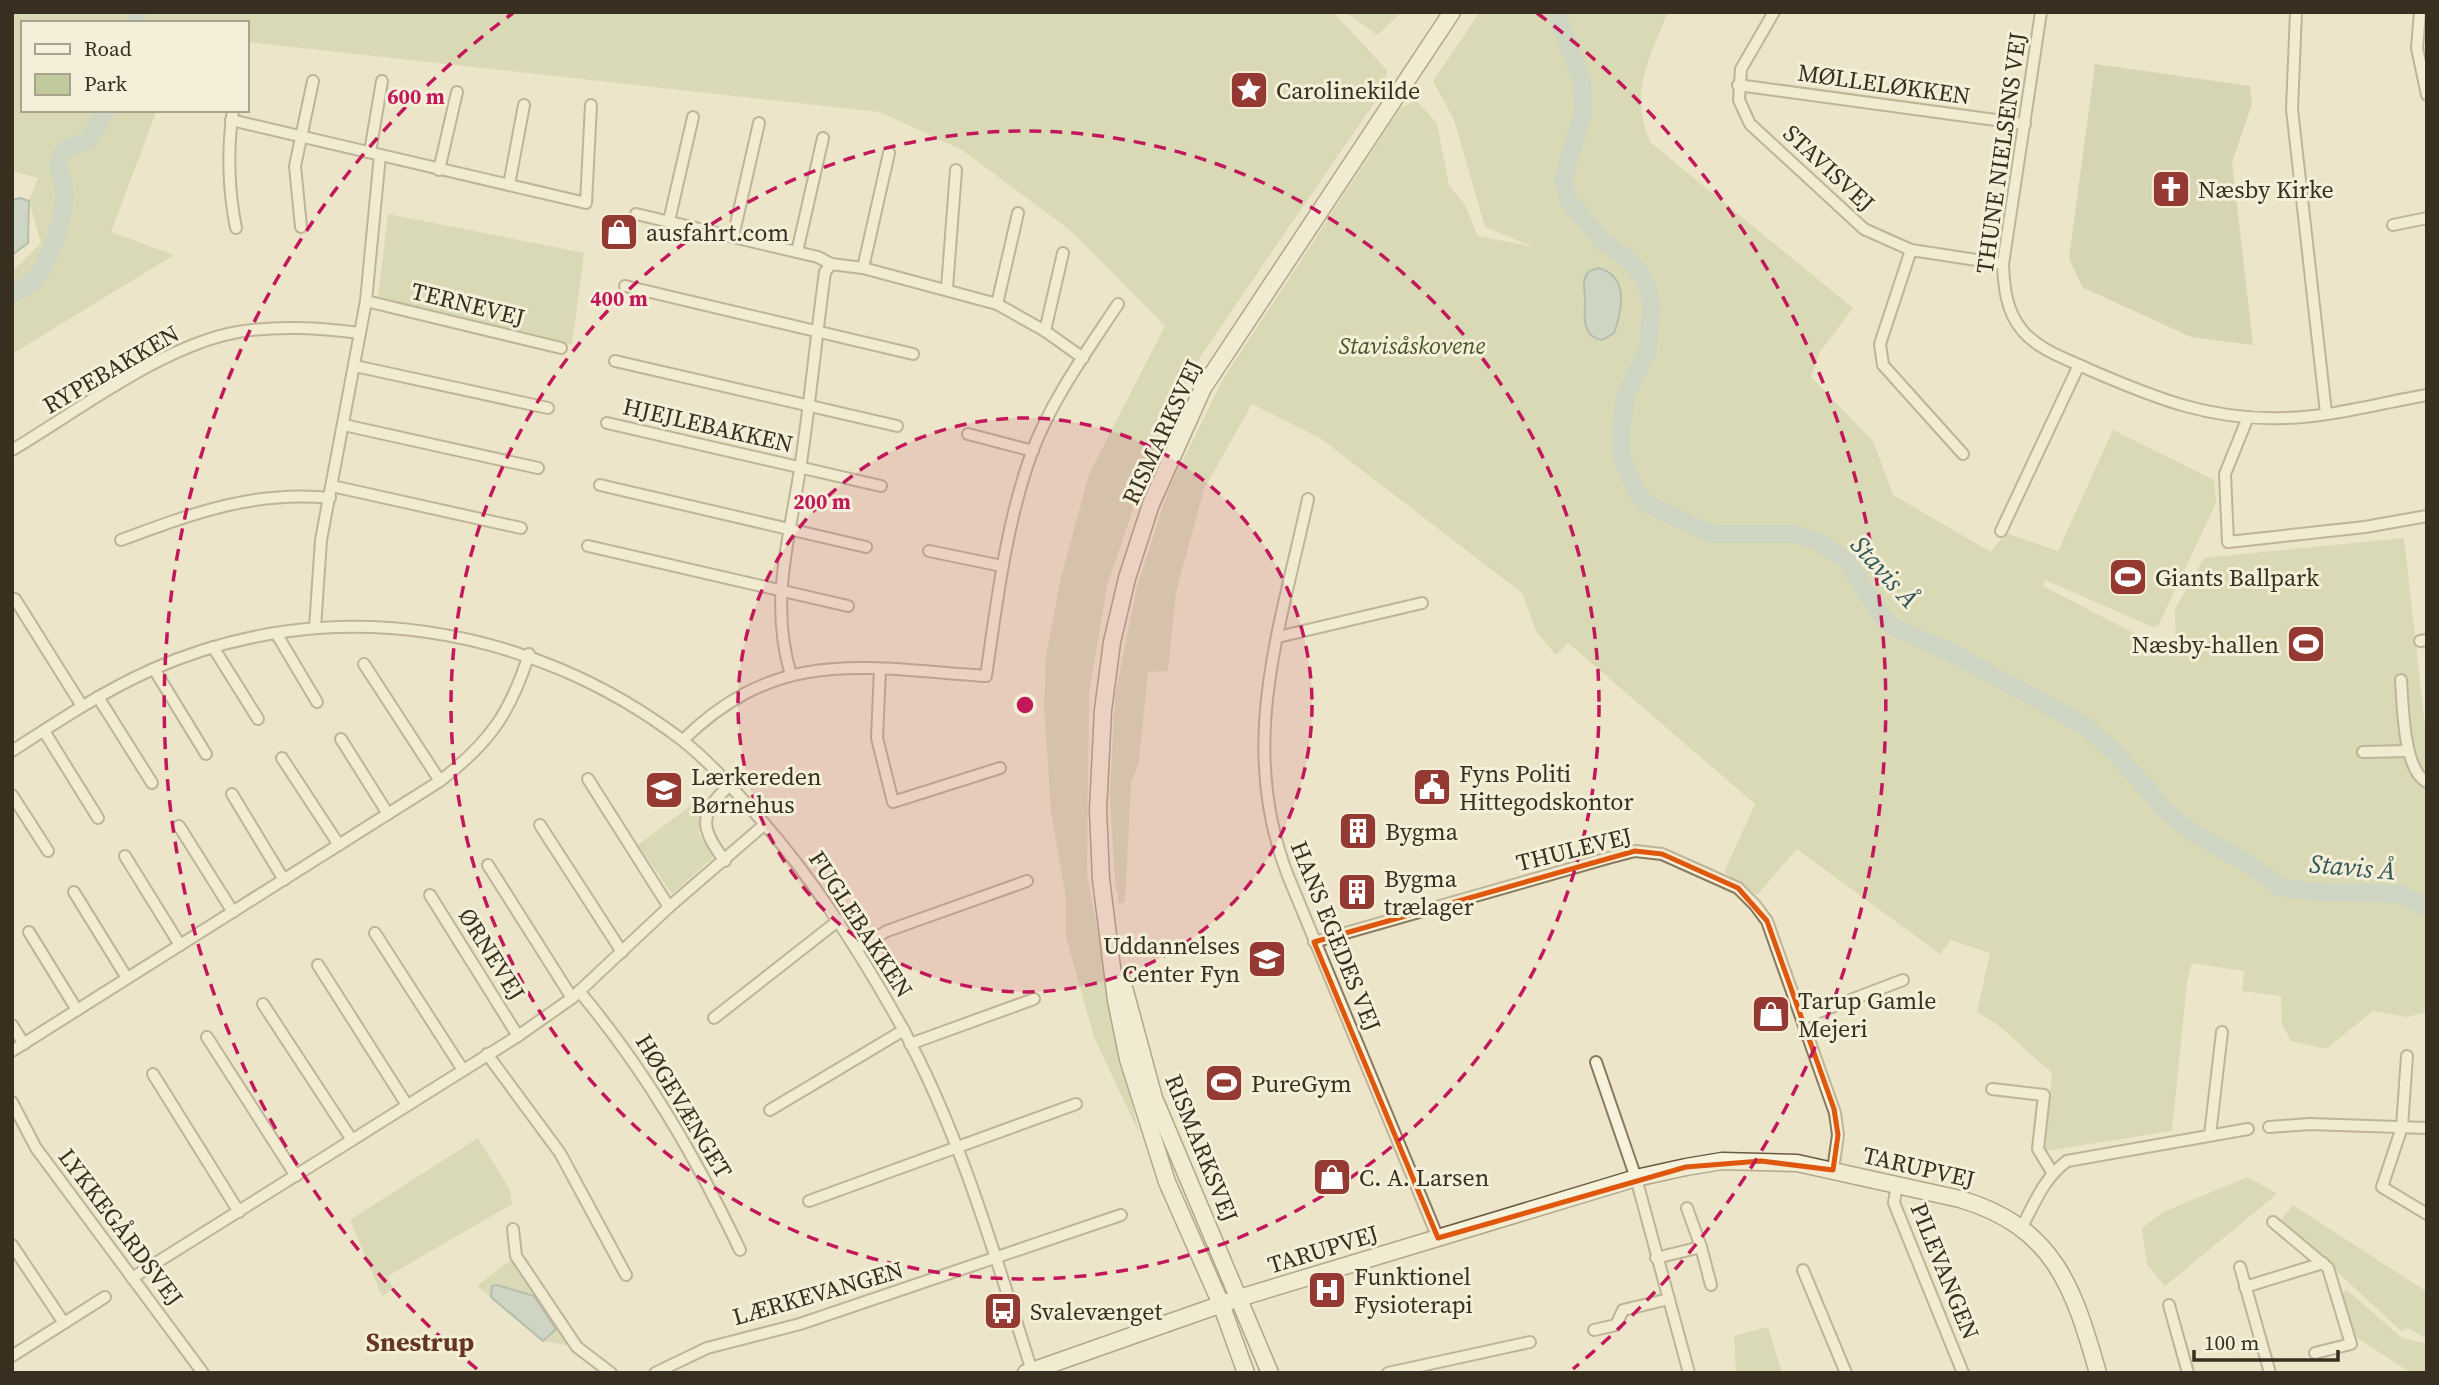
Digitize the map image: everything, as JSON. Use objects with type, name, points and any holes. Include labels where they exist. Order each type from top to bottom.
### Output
[{"type":"main road","name":"RISMARKSVEJ","points":[[1246,1373],[1222,1304],[1167,1182],[1128,1059],[1116,1000],[1110,934],[1101,879],[1098,810],[1103,710],[1112,642],[1127,578],[1151,504],[1203,388],[1452,12]]},
{"type":"main road","name":"RISMARKSVEJ","points":[[1110,934],[1154,1098],[1270,1373]]},
{"type":"main road","name":"TARUPVEJ","points":[[1029,1372],[1239,1298],[1636,1178],[1722,1161],[1797,1163],[1897,1184],[1986,1207],[2022,1227],[2051,1257],[2066,1281],[2098,1373]]},
{"type":"street","points":[[1738,85],[1741,69],[1774,12]]},
{"type":"street","name":"THUNE NIELSENS VEJ","points":[[2041,12],[2003,264],[2004,290],[2011,312],[2022,330],[2042,347],[2079,365],[2160,400],[2198,411],[2248,418],[2287,418],[2427,396]]},
{"type":"street","points":[[2296,12],[2292,109],[2326,413]]},
{"type":"street","points":[[2420,12],[2417,48],[2427,95]]},
{"type":"street","points":[[302,227],[295,166],[313,81]]},
{"type":"street","points":[[315,628],[321,540],[366,301],[382,81]]},
{"type":"street","name":"MØLLELØKKEN","points":[[1738,85],[2025,124]]},
{"type":"street","name":"STAVISVEJ","points":[[1738,85],[1742,112],[1750,124],[1845,216],[1887,242],[1911,250],[2003,264]]},
{"type":"street","points":[[439,170],[457,92]]},
{"type":"street","points":[[509,185],[524,105]]},
{"type":"street","points":[[236,228],[229,195],[228,167],[232,115],[300,136],[586,203],[592,105]]},
{"type":"street","points":[[668,221],[693,117]]},
{"type":"street","points":[[733,237],[759,123]]},
{"type":"street","points":[[797,252],[823,138]]},
{"type":"street","points":[[863,268],[889,153]]},
{"type":"street","points":[[947,288],[956,170]]},
{"type":"street","points":[[996,304],[1018,213]]},
{"type":"street","points":[[636,214],[818,257],[831,264],[863,268],[947,288],[996,304],[1045,331],[1083,358]]},
{"type":"street","points":[[2393,225],[2427,218]]},
{"type":"street","points":[[1911,250],[1880,344],[1880,357],[1883,365],[1963,454]]},
{"type":"street","points":[[1045,331],[1063,253]]},
{"type":"street","name":"HJEJLEBAKKEN","points":[[791,675],[780,624],[779,590],[800,467],[825,272],[831,264]]},
{"type":"street","points":[[625,286],[913,354]]},
{"type":"street","name":"TERNEVEJ","points":[[366,301],[561,348]]},
{"type":"street","points":[[683,740],[728,701],[762,684],[791,675],[820,669],[880,669],[986,676],[1002,566],[1033,450],[1083,358],[1118,304]]},
{"type":"street","name":"RYPEBAKKEN","points":[[12,450],[163,359],[199,343],[237,332],[277,327],[313,326],[360,333]]},
{"type":"street","name":"HJEJLEBAKKEN","points":[[615,361],[897,426]]},
{"type":"street","points":[[2001,531],[2079,365]]},
{"type":"street","points":[[355,366],[548,408]]},
{"type":"street","points":[[2248,418],[2225,474],[2228,542],[2365,527],[2427,516]]},
{"type":"street","name":"HJEJLEBAKKEN","points":[[607,423],[881,486]]},
{"type":"street","points":[[344,425],[538,468]]},
{"type":"street","points":[[968,433],[1033,450]]},
{"type":"street","points":[[1943,450],[1953,442]]},
{"type":"street","points":[[600,485],[866,547]]},
{"type":"street","points":[[121,540],[208,508],[242,500],[331,492],[521,528]]},
{"type":"street","name":"HANS EGEDES VEJ","points":[[1308,499],[1265,699],[1262,752],[1266,800],[1277,846],[1314,942],[1438,1238]]},
{"type":"street","points":[[588,546],[848,606]]},
{"type":"street","points":[[929,551],[1002,566]]},
{"type":"street","points":[[15,599],[82,706]]},
{"type":"street","points":[[1278,637],[1422,603]]},
{"type":"street","name":"FUGLEBAKKEN","points":[[12,751],[82,706],[154,668],[213,647],[276,633],[315,628],[416,630],[528,654],[585,680],[683,740],[730,785],[765,824],[839,920],[904,1030],[957,1149],[996,1260],[1029,1372]]},
{"type":"street","points":[[276,633],[317,702]]},
{"type":"street","points":[[213,647],[258,719]]},
{"type":"street","points":[[12,1051],[440,781],[476,753],[498,723],[517,693],[528,654]]},
{"type":"street","points":[[364,664],[440,781]]},
{"type":"street","points":[[154,668],[206,754]]},
{"type":"street","points":[[880,669],[877,738],[893,802],[1000,768]]},
{"type":"street","points":[[2401,680],[2409,751],[2416,772],[2427,782]]},
{"type":"street","points":[[98,697],[152,783]]},
{"type":"street","points":[[44,730],[98,818]]},
{"type":"street","points":[[341,739],[388,814]]},
{"type":"street","points":[[2363,752],[2409,751]]},
{"type":"street","points":[[282,758],[339,845]]},
{"type":"street","points":[[588,779],[669,907]]},
{"type":"street","points":[[725,861],[707,838],[706,819],[712,801],[730,785]]},
{"type":"street","points":[[232,794],[284,880]]},
{"type":"street","points":[[12,795],[48,851]]},
{"type":"street","name":"ØRNEVEJ","points":[[132,1278],[518,1036],[576,995],[669,907],[765,824]]},
{"type":"street","points":[[540,825],[622,952]]},
{"type":"street","points":[[179,826],[233,912]]},
{"type":"street","name":"THULEVEJ","points":[[1314,942],[1635,851],[1662,853],[1738,888],[1767,921],[1835,1113],[1838,1135],[1833,1170]]},
{"type":"street","points":[[125,856],[180,945]]},
{"type":"street","name":"ØRNEVEJ","points":[[488,865],[576,995]]},
{"type":"street","points":[[856,950],[887,931],[1027,881]]},
{"type":"street","points":[[74,892],[127,978]]},
{"type":"street","name":"ØRNEVEJ","points":[[429,895],[518,1036]]},
{"type":"street","points":[[714,1018],[839,920]]},
{"type":"street","points":[[29,932],[77,1010]]},
{"type":"street","points":[[375,933],[463,1070]]},
{"type":"street","points":[[318,965],[407,1105]]},
{"type":"street","points":[[1803,1018],[1903,980]]},
{"type":"street","name":"HØGEVÆNGET","points":[[576,995],[619,1038],[679,1128],[740,1250]]},
{"type":"street","points":[[910,1044],[1034,999]]},
{"type":"street","points":[[263,1004],[352,1140]]},
{"type":"street","points":[[12,1025],[24,1044]]},
{"type":"street","points":[[770,1110],[904,1030]]},
{"type":"street","points":[[2210,1135],[2222,1032]]},
{"type":"street","points":[[207,1037],[296,1176]]},
{"type":"street","points":[[487,1054],[560,1153],[626,1275]]},
{"type":"street","points":[[2407,1056],[2402,1127],[2382,1187],[2427,1214]]},
{"type":"street","points":[[1596,1062],[1636,1178],[1689,1373]]},
{"type":"street","points":[[2394,1068],[2406,1069]]},
{"type":"street","points":[[153,1074],[239,1212]]},
{"type":"street","points":[[1992,1089],[2044,1095],[2038,1149],[2052,1172]]},
{"type":"street","name":"LYKKEGÅRDSVEJ","points":[[12,1102],[36,1148],[203,1373]]},
{"type":"street","points":[[808,1200],[957,1149],[1076,1104]]},
{"type":"street","points":[[2269,1127],[2310,1124],[2427,1128]]},
{"type":"street","points":[[2022,1227],[2052,1172],[2081,1157],[2248,1129]]},
{"type":"street","name":"PILEVANGEN","points":[[1897,1184],[1894,1203],[1964,1373]]},
{"type":"street","points":[[1687,1208],[1711,1285]]},
{"type":"street","points":[[996,1260],[1121,1215]]},
{"type":"street","points":[[2273,1222],[2323,1263],[2333,1280],[2351,1343],[2315,1353]]},
{"type":"street","points":[[513,1228],[516,1256],[571,1338],[591,1360],[611,1373]]},
{"type":"street","points":[[12,1245],[64,1323]]},
{"type":"street","points":[[1656,1258],[1700,1247]]},
{"type":"street","name":"LÆRKEVANGEN","points":[[655,1373],[707,1348],[800,1324],[996,1260]]},
{"type":"street","points":[[2245,1287],[2323,1263]]},
{"type":"street","points":[[2240,1268],[2270,1373]]},
{"type":"street","points":[[1803,1270],[1846,1373]]},
{"type":"street","points":[[12,1356],[105,1297]]},
{"type":"street","points":[[1594,1330],[1616,1325],[1623,1310],[1669,1299]]},
{"type":"street","points":[[2169,1305],[2188,1373]]},
{"type":"street","points":[[1388,1373],[1530,1342]]},
{"type":"highlighted area","points":[[1635,851],[1662,854],[1738,888],[1767,921],[1834,1109],[1838,1135],[1833,1170],[1761,1161],[1686,1167],[1438,1238],[1314,942]]},
{"type":"green space","points":[[12,12],[1333,12],[1387,70],[1383,90],[1200,357],[1152,453],[1107,586],[1089,693],[1087,873],[1115,1031],[1139,1133],[1094,1037],[1066,937],[1066,898],[1051,812],[1044,703],[1046,656],[1061,577],[1089,474],[1165,326],[1070,230],[962,150],[880,112],[248,42],[248,21],[21,21],[21,112],[156,112],[111,232],[174,255],[12,354],[12,272],[41,243],[29,201],[38,178],[12,171]]},
{"type":"green space","points":[[1346,12],[1402,12],[1377,35]]},
{"type":"green space","name":"Stavisåskovene","points":[[1480,12],[1668,12],[1648,61],[1641,92],[1644,125],[1651,143],[1853,308],[1820,352],[1811,377],[1873,441],[1893,495],[1991,552],[2005,533],[2058,551],[2113,430],[2214,480],[2216,503],[2158,626],[2153,627],[2045,580],[2043,586],[2176,655],[2175,609],[2204,558],[2404,538],[2427,744],[2427,1012],[2407,1017],[2373,1011],[2326,1049],[2291,1041],[2282,1024],[2281,996],[2242,991],[2244,971],[2192,963],[2187,982],[2172,1131],[2045,1151],[2052,1073],[1998,1025],[1977,1012],[1990,953],[1951,940],[1940,954],[1797,849],[1757,895],[1724,872],[1755,804],[1568,643],[1556,655],[1537,633],[1522,593],[1320,438],[1252,404],[1204,489],[1176,592],[1168,671],[1148,672],[1139,761],[1131,784],[1125,902],[1119,904],[1115,882],[1110,795],[1115,696],[1137,587],[1168,491],[1222,381],[1400,109],[1415,100],[1437,123],[1449,186],[1464,203],[1478,236],[1533,247],[1485,227],[1454,120],[1433,81]]},
{"type":"green space","points":[[2095,64],[2250,86],[2252,104],[2232,162],[2253,345],[2191,337],[2082,287],[2069,258]]},
{"type":"green space","points":[[388,214],[584,253],[572,345],[378,298]]},
{"type":"green space","points":[[705,795],[699,834],[714,857],[672,894],[638,845]]},
{"type":"green space","points":[[478,1138],[510,1190],[512,1204],[388,1276],[393,1289],[382,1296],[350,1220]]},
{"type":"green space","points":[[2248,1177],[2277,1194],[2165,1286],[2147,1265],[2142,1228],[2163,1212]]},
{"type":"green space","points":[[2293,1205],[2427,1292],[2427,1339],[2408,1328],[2401,1331],[2281,1220]]},
{"type":"green space","points":[[516,1256],[577,1347],[543,1341],[556,1329],[490,1294],[491,1297],[477,1286]]},
{"type":"green space","points":[[2346,1289],[2402,1338],[2427,1344],[2427,1373],[2411,1373],[2353,1335],[2342,1294]]},
{"type":"green space","points":[[1768,1327],[1782,1373],[1736,1373],[1734,1336]]},
{"type":"water","points":[[20,198],[29,201],[28,243],[12,255],[12,200]]},
{"type":"water","points":[[1598,268],[1615,278],[1621,295],[1614,333],[1602,340],[1588,331],[1585,316],[1585,279],[1589,271]]},
{"type":"water","points":[[497,1285],[534,1296],[556,1329],[543,1341],[491,1297],[492,1286]]},
{"type":"waterway","points":[[136,21],[137,12]]},
{"type":"waterway","name":"Stavis Å","points":[[1556,12],[1582,81],[1583,112],[1563,180],[1569,202],[1603,241],[1632,263],[1646,283],[1652,304],[1648,349],[1626,393],[1621,430],[1621,453],[1631,481],[1645,503],[1712,534],[1795,534],[1819,542],[1846,560],[1880,614],[1892,626],[1954,654],[2082,724],[2114,751],[2165,810],[2191,832],[2248,863],[2280,887],[2313,892],[2400,894],[2427,908]]},
{"type":"waterway","points":[[12,293],[27,286],[38,275],[60,225],[64,199],[59,169],[62,153],[68,148],[87,142],[106,112]]},
{"type":"place","name":"Carolinekilde","points":[[1249,90]]},
{"type":"place","name":"Næsby Kirke","points":[[2171,189]]},
{"type":"place","name":"ausfahrt.com","points":[[619,232]]},
{"type":"place","name":"Giants Ballpark","points":[[2128,577]]},
{"type":"place","name":"Næsby-hallen","points":[[2306,644]]},
{"type":"place","name":"Fyns Politi Hittegodskontor","points":[[1432,787]]},
{"type":"place","name":"Lærkereden Børnehus","points":[[664,790]]},
{"type":"place","name":"Bygma","points":[[1358,831]]},
{"type":"place","name":"Bygma trælager","points":[[1357,892]]},
{"type":"place","name":"Uddannelses Center Fyn","points":[[1267,959]]},
{"type":"place","name":"Tarup Gamle Mejeri","points":[[1771,1014]]},
{"type":"place","name":"PureGym","points":[[1224,1083]]},
{"type":"place","name":"C. A. Larsen","points":[[1332,1177]]},
{"type":"place","name":"Funktionel Fysioterapi","points":[[1327,1290]]},
{"type":"place","name":"Svalevænget","points":[[1003,1311]]},
{"type":"district","name":"Snestrup","points":[[420,1342]]}]
